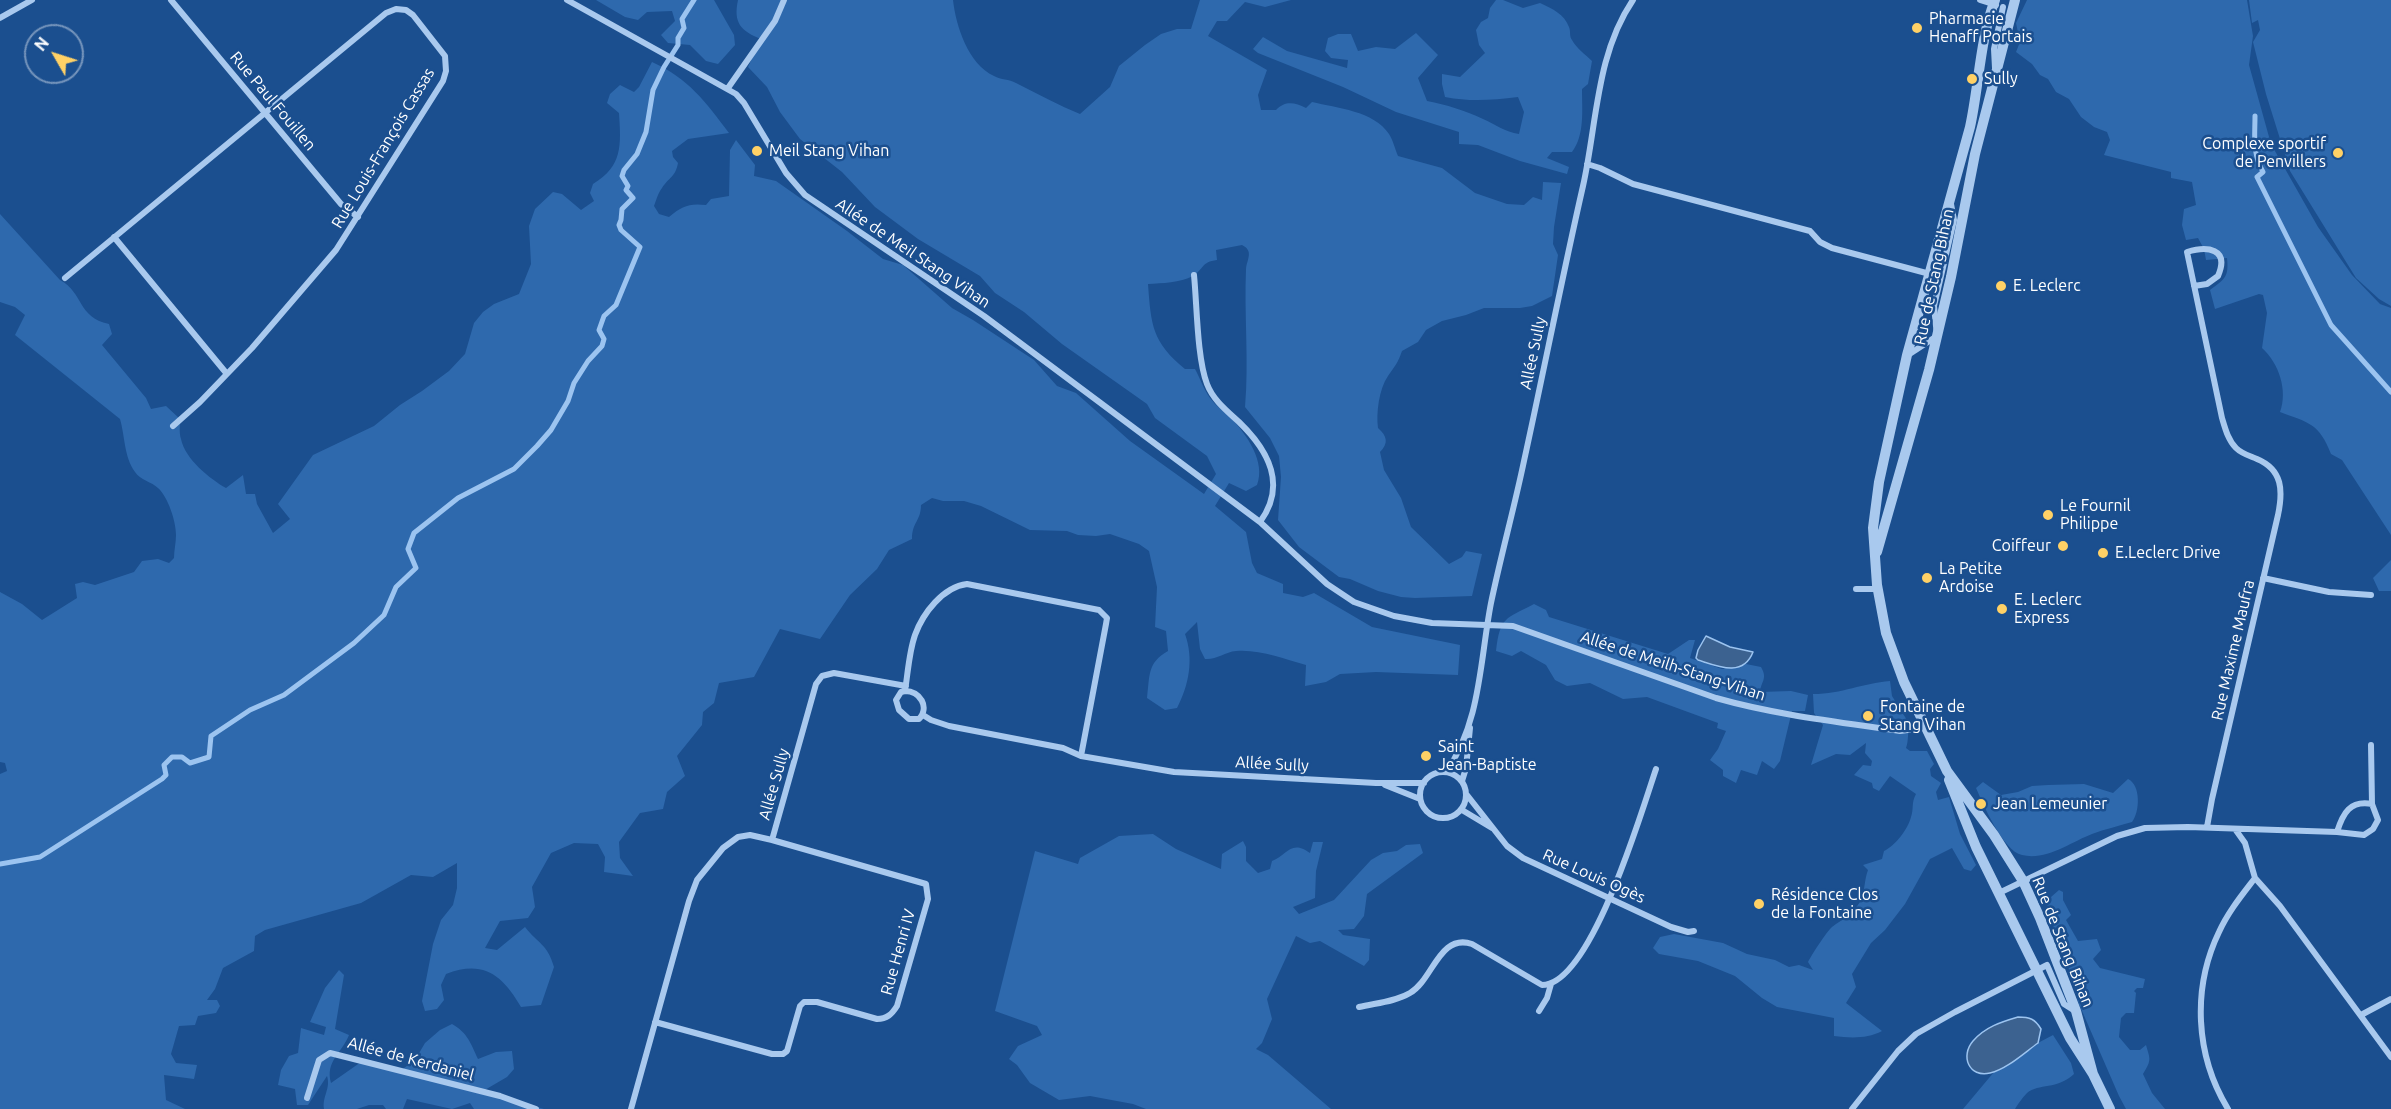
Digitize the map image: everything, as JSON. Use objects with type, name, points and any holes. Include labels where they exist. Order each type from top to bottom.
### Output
[{"type":"street","points":[[0,18],[32,0]]},
{"type":"street","name":"Rue Paul Fouillen","points":[[171,0],[341,204],[358,217]]},
{"type":"street","name":"Allée de Meil Stang Vihan","points":[[567,0],[728,88],[744,103],[786,173],[805,195],[984,316],[1260,522],[1327,584],[1354,602],[1394,616],[1432,623],[1487,623]]},
{"type":"street","points":[[728,88],[775,21],[784,0]]},
{"type":"street","name":"Allée Sully","points":[[1462,781],[1466,768],[1471,716],[1487,623],[1587,164],[1609,48],[1618,24],[1633,0]]},
{"type":"street","points":[[1980,0],[2004,4]]},
{"type":"street","name":"Rue de Stang Bihan","points":[[1876,558],[1951,277],[1975,154],[1996,73],[2004,4]]},
{"type":"street","name":"Rue de Stang Bihan","points":[[2004,4],[1987,27],[1977,95],[1907,355],[1875,507],[1873,543],[1877,589],[1893,657],[1947,771],[1969,831],[2070,1038],[2093,1074],[2110,1109]]},
{"type":"street","name":"Rue Louis-François Cassas","points":[[65,278],[386,13],[396,9],[406,10],[413,15],[441,49],[445,56],[446,71],[443,81],[336,250],[227,374],[173,426]]},
{"type":"street","points":[[1587,164],[1633,184],[1810,231],[1820,242],[1832,248],[1930,274]]},
{"type":"street","points":[[1907,355],[1937,336],[1934,306],[1954,220],[1950,199]]},
{"type":"street","points":[[114,237],[227,374]]},
{"type":"street","name":"Rue Maxime Maufra","points":[[2194,286],[2207,284],[2218,276],[2222,263],[2214,250],[2201,248],[2187,252],[2194,286],[2226,431],[2238,450],[2268,465],[2276,472],[2280,483],[2281,500],[2207,827]]},
{"type":"street","points":[[1194,275],[1203,366],[1207,383],[1217,400],[1258,444],[1273,476],[1272,500],[1260,522]]},
{"type":"street","points":[[2263,578],[2329,592],[2371,595]]},
{"type":"street","points":[[923,715],[924,704],[921,699],[916,693],[905,688],[916,633],[939,598],[953,587],[967,584],[1099,610],[1107,618],[1081,756]]},
{"type":"street","points":[[1856,589],[1877,589]]},
{"type":"street","name":"Allée de Meilh-Stang-Vihan","points":[[1487,623],[1513,626],[1716,698],[1780,714],[1900,731],[1924,726]]},
{"type":"street","name":"Allée Sully","points":[[631,1109],[689,901],[697,880],[723,848],[738,837],[750,835],[772,840],[816,684],[822,676],[834,673],[905,688]]},
{"type":"street","name":"Allée Sully","points":[[905,688],[896,700],[903,716],[914,720],[923,715],[938,723],[1063,748],[1081,756],[1174,772],[1376,783],[1424,783]]},
{"type":"street","name":"Allée Sully","points":[[1446,772],[1459,751],[1471,716]]},
{"type":"street","points":[[1999,892],[2096,845],[2132,831],[2154,827],[2337,832],[2359,836],[2369,832],[2378,820],[2372,804],[2371,745]]},
{"type":"street","points":[[1359,1007],[1410,993],[1423,981],[1441,954],[1455,943],[1460,942],[1472,944],[1542,985],[1551,984],[1566,974],[1593,932],[1611,898],[1656,769]]},
{"type":"street","name":"Rue de Stang Bihan","points":[[1947,771],[1994,835],[2023,881],[2076,1011],[2093,1074]]},
{"type":"street","points":[[1446,772],[1458,776],[1462,781],[1467,795],[1462,810],[1450,818],[1437,818],[1426,811],[1420,799],[1424,783],[1432,774],[1446,772]]},
{"type":"street","name":"Allée Sully","points":[[1376,783],[1391,786],[1420,799]]},
{"type":"street","name":"Rue Louis Ogès","points":[[1467,795],[1507,846],[1523,858],[1671,927],[1688,932],[1694,931]]},
{"type":"street","points":[[2337,832],[2350,807],[2359,802],[2372,804]]},
{"type":"street","name":"Rue Louis Ogès","points":[[1462,810],[1492,829]]},
{"type":"street","points":[[2235,829],[2245,843],[2254,878],[2280,906],[2391,1057]]},
{"type":"street","name":"Rue Henri IV","points":[[655,1023],[771,1054],[779,1054],[787,1051],[800,1006],[804,1002],[817,1002],[877,1019],[883,1019],[893,1012],[928,899],[926,884],[772,840]]},
{"type":"street","points":[[2228,1109],[2212,1074],[2205,1050],[2201,1025],[2202,985],[2208,959],[2219,932],[2254,878]]},
{"type":"street","points":[[1852,1109],[1910,1039],[1949,1015],[2048,965],[2064,1004],[2076,1011]]},
{"type":"street","points":[[1539,1011],[1547,998],[1551,984]]},
{"type":"street","points":[[2361,1015],[2391,999]]},
{"type":"street","name":"Allée de Kerdaniel","points":[[307,1098],[319,1060],[330,1053],[510,1099],[536,1109]]},
{"type":"shaded area","points":[[596,0],[714,0],[734,35],[735,45],[718,64],[706,61],[690,45],[668,43],[661,35],[675,21],[672,11],[647,12],[638,20],[625,17]]},
{"type":"shaded area","points":[[738,0],[953,0],[960,32],[970,54],[977,63],[997,77],[1013,82],[1080,114],[1110,87],[1119,66],[1145,45],[1161,34],[1177,29],[1191,29],[1200,0],[1291,0],[1265,7],[1245,2],[1227,21],[1217,21],[1208,36],[1267,70],[1258,95],[1261,110],[1276,110],[1291,103],[1306,108],[1312,102],[1365,115],[1382,126],[1389,134],[1398,156],[1442,168],[1475,193],[1507,204],[1524,205],[1533,197],[1542,200],[1543,182],[1561,183],[1554,227],[1553,244],[1558,255],[1552,296],[1532,306],[1484,308],[1442,321],[1426,330],[1418,342],[1402,351],[1380,394],[1377,422],[1386,440],[1380,452],[1384,470],[1401,498],[1411,527],[1449,564],[1462,557],[1466,551],[1482,554],[1472,596],[1401,597],[1339,577],[1299,547],[1278,520],[1281,477],[1279,456],[1270,438],[1245,407],[1246,269],[1249,256],[1246,247],[1242,245],[1216,250],[1217,260],[1205,264],[1197,273],[1188,278],[1148,284],[1152,322],[1160,341],[1185,369],[1195,369],[1210,398],[1243,432],[1257,458],[1259,476],[1257,485],[1246,491],[1229,483],[1215,506],[1246,532],[1252,563],[1257,573],[1283,584],[1283,593],[1303,597],[1314,593],[1372,627],[1460,645],[1458,675],[1376,672],[1340,674],[1326,682],[1305,686],[1306,665],[1271,655],[1236,651],[1205,659],[1200,649],[1197,622],[1185,634],[1190,662],[1185,690],[1177,708],[1165,710],[1147,698],[1149,676],[1153,665],[1168,651],[1166,631],[1155,627],[1157,587],[1149,551],[1139,544],[1110,534],[1096,536],[1078,535],[1067,531],[1030,530],[981,506],[964,501],[943,501],[932,498],[921,505],[912,539],[889,550],[877,569],[850,595],[820,639],[780,629],[754,677],[719,683],[714,703],[703,712],[702,725],[677,756],[685,776],[667,792],[663,809],[640,813],[619,842],[620,858],[633,876],[604,872],[605,857],[598,844],[574,843],[551,853],[532,887],[535,907],[528,918],[500,921],[485,948],[497,950],[525,927],[545,948],[554,967],[541,1005],[521,1007],[499,979],[491,973],[471,968],[446,974],[441,985],[444,1000],[437,1009],[425,1011],[422,1001],[433,944],[441,920],[453,905],[457,888],[457,863],[433,877],[411,875],[361,903],[265,930],[255,936],[254,951],[223,968],[215,989],[207,1000],[217,1000],[220,1006],[216,1013],[198,1016],[195,1025],[179,1026],[171,1054],[176,1063],[197,1065],[194,1079],[164,1075],[166,1100],[185,1109],[0,1109],[0,774],[7,771],[5,763],[0,762],[0,592],[22,604],[42,620],[77,598],[75,584],[83,582],[95,585],[134,572],[142,561],[158,559],[169,563],[174,558],[176,529],[162,492],[137,475],[131,466],[120,419],[15,335],[25,315],[15,307],[0,302],[0,214],[60,280],[68,285],[91,316],[109,324],[112,334],[102,345],[146,398],[151,409],[166,406],[180,419],[183,446],[199,468],[226,488],[243,475],[246,494],[255,494],[257,504],[273,533],[290,519],[278,504],[313,455],[374,426],[449,371],[465,354],[474,323],[483,312],[494,304],[519,294],[531,264],[529,226],[535,209],[553,192],[562,194],[581,210],[594,201],[590,193],[593,184],[610,170],[620,145],[619,113],[607,103],[610,94],[620,85],[634,92],[652,62],[686,83],[704,101],[729,133],[688,139],[672,151],[678,163],[677,168],[657,197],[654,206],[659,214],[669,217],[686,206],[706,205],[711,199],[729,196],[730,150],[736,140],[755,165],[754,176],[776,181],[883,259],[903,265],[952,308],[1034,360],[1057,386],[1076,393],[1130,441],[1204,494],[1216,474],[1207,456],[1155,418],[1147,404],[995,293],[980,276],[918,239],[875,207],[842,172],[800,139],[780,112],[767,87],[748,67],[761,39],[748,33],[740,25],[737,15]]},
{"type":"shaded area","points":[[1496,0],[1503,0],[1523,8],[1540,3],[1554,10],[1567,22],[1574,43],[1592,61],[1588,84],[1582,89],[1582,122],[1576,145],[1572,152],[1552,152],[1547,158],[1569,167],[1567,174],[1520,161],[1478,145],[1459,144],[1459,132],[1396,112],[1253,49],[1263,37],[1287,51],[1347,68],[1348,60],[1331,58],[1325,51],[1328,38],[1338,34],[1351,34],[1358,51],[1376,47],[1395,49],[1416,33],[1438,55],[1418,78],[1427,101],[1462,110],[1519,134],[1524,112],[1518,97],[1464,100],[1445,97],[1442,84],[1442,74],[1460,77],[1485,53],[1479,45],[1476,30],[1481,22],[1488,18],[1490,8]]},
{"type":"shaded area","points":[[2027,0],[2247,0],[2253,36],[2249,65],[2271,144],[2318,227],[2352,275],[2380,304],[2391,308],[2391,535],[2342,460],[2331,454],[2317,430],[2306,422],[2280,412],[2283,395],[2280,378],[2273,361],[2262,348],[2267,313],[2263,295],[2259,294],[2215,309],[2210,290],[2225,277],[2227,258],[2206,260],[2204,249],[2198,238],[2186,240],[2182,225],[2184,209],[2196,205],[2192,182],[2171,178],[2171,172],[2104,155],[2110,140],[2107,132],[2094,127],[2081,117],[2069,99],[2056,92],[2048,79],[2040,75],[2032,64],[2016,52],[2020,42],[2016,23]]},
{"type":"shaded area","name":"Complexe sportif de Penvillers","points":[[2249,0],[2391,0],[2391,306],[2379,299],[2356,278],[2290,171],[2266,94],[2253,42],[2260,30],[2258,20],[2252,23]]},
{"type":"shaded area","points":[[2391,560],[2391,591],[2379,591],[2373,578]]},
{"type":"shaded area","points":[[1534,604],[1546,610],[1549,617],[1668,654],[1689,640],[1695,640],[1690,658],[1722,669],[1746,664],[1761,667],[1764,677],[1760,692],[1791,691],[1808,695],[1805,711],[1792,711],[1780,761],[1774,769],[1762,761],[1757,775],[1741,770],[1736,783],[1723,776],[1723,770],[1710,760],[1726,731],[1717,728],[1718,723],[1647,697],[1623,699],[1590,683],[1567,686],[1555,680],[1546,665],[1521,651],[1512,656],[1496,651],[1500,631],[1506,620]]},
{"type":"shaded area","points":[[1706,636],[1730,647],[1753,652],[1749,660],[1736,668],[1721,667],[1698,660],[1696,658],[1698,650]]},
{"type":"shaded area","points":[[1890,681],[1892,696],[1910,725],[1906,748],[1910,751],[1927,751],[1934,764],[1930,769],[1931,776],[1941,783],[1936,792],[1938,800],[1949,797],[1960,834],[1976,865],[1971,871],[1964,869],[1952,848],[1930,859],[1905,904],[1885,930],[1871,943],[1852,974],[1856,987],[1846,1003],[1882,1031],[1864,1037],[1834,1036],[1834,1018],[1777,1007],[1735,976],[1698,961],[1659,954],[1653,948],[1660,937],[1674,934],[1723,943],[1747,954],[1775,960],[1789,967],[1799,965],[1813,970],[1808,962],[1823,938],[1860,902],[1868,870],[1863,865],[1882,859],[1884,851],[1900,837],[1912,814],[1916,794],[1890,776],[1879,791],[1873,788],[1872,783],[1854,775],[1863,765],[1871,766],[1872,761],[1865,753],[1866,743],[1850,755],[1836,754],[1811,765],[1823,725],[1814,713],[1813,694]]},
{"type":"shaded area","points":[[2128,779],[2135,787],[2138,799],[2137,812],[2132,822],[2092,834],[2058,850],[2031,856],[2015,852],[2008,845],[1994,826],[1976,788],[1983,782],[2001,795],[2018,792],[2032,786],[2084,784],[2113,793]]},
{"type":"shaded area","points":[[1153,834],[1176,849],[1221,869],[1222,854],[1243,841],[1246,847],[1246,861],[1258,873],[1270,869],[1272,861],[1294,848],[1304,849],[1310,853],[1313,842],[1323,842],[1316,871],[1315,898],[1293,907],[1299,914],[1334,900],[1371,860],[1383,853],[1397,851],[1406,845],[1420,844],[1423,853],[1367,894],[1364,916],[1354,929],[1338,930],[1343,935],[1370,939],[1369,960],[1364,966],[1320,941],[1310,943],[1296,936],[1267,999],[1272,1019],[1262,1043],[1256,1049],[1268,1055],[1331,1109],[1146,1109],[1133,1104],[1090,1096],[1059,1100],[1030,1083],[1017,1065],[1009,1059],[1018,1046],[1042,1035],[1037,1026],[995,1011],[1035,851],[1078,864],[1080,858],[1119,836]]},
{"type":"shaded area","points":[[2059,890],[2063,892],[2063,900],[2071,915],[2066,920],[2078,941],[2097,939],[2101,950],[2093,959],[2100,968],[2145,979],[2143,988],[2137,988],[2134,991],[2136,993],[2134,1013],[2126,1013],[2121,1018],[2119,1037],[2130,1050],[2140,1050],[2146,1045],[2149,1060],[2143,1074],[2152,1093],[2165,1109],[2126,1109],[2119,1096],[2079,1004],[2062,946],[2046,909],[2051,897]]},
{"type":"shaded area","points":[[339,970],[344,975],[335,1029],[349,1035],[332,1063],[331,1083],[361,1062],[400,1071],[415,1060],[425,1043],[440,1030],[452,1024],[465,1035],[478,1059],[496,1052],[512,1051],[514,1069],[507,1077],[483,1091],[544,1109],[474,1109],[470,1103],[452,1109],[407,1099],[403,1109],[386,1109],[383,1105],[369,1105],[357,1109],[324,1109],[328,1085],[327,1076],[308,1105],[297,1105],[295,1089],[278,1085],[281,1070],[289,1056],[298,1053],[301,1028],[324,1035],[326,1027],[310,1022],[325,988]]},
{"type":"shaded area","points":[[2018,1017],[2032,1019],[2039,1026],[2041,1029],[2038,1043],[1996,1071],[1983,1074],[1972,1069],[1967,1053],[1973,1041],[1999,1023]]},
{"type":"shaded area","points":[[2053,1035],[2071,1063],[2074,1074],[2068,1079],[2032,1090],[2025,1095],[2015,1109],[1963,1109],[1994,1072]]},
{"type":"waterway","points":[[0,864],[40,857],[162,779],[166,775],[164,765],[172,757],[182,757],[190,763],[209,757],[211,736],[250,710],[284,695],[354,643],[384,615],[396,587],[416,568],[408,549],[414,533],[458,498],[514,469],[551,430],[568,401],[574,383],[588,361],[602,346],[604,339],[599,330],[604,316],[616,305],[640,247],[621,230],[619,225],[622,209],[633,198],[626,190],[628,186],[622,176],[637,154],[646,132],[653,90],[678,45],[678,38],[684,28],[682,19],[694,0]]},
{"type":"waterway","points":[[2255,116],[2256,151],[2263,172],[2257,177],[2331,325],[2391,392]]},
{"type":"place","name":"Pharmacie Henaff Portais","points":[[1917,28]]},
{"type":"place","name":"Sully","points":[[1972,79]]},
{"type":"place","name":"Meil Stang Vihan","points":[[757,151]]},
{"type":"place","name":"Complexe sportif de Penvillers","points":[[2338,153]]},
{"type":"place","name":"E. Leclerc","points":[[2001,286]]},
{"type":"place","name":"Le Fournil Philippe","points":[[2048,515]]},
{"type":"place","name":"Coiffeur","points":[[2063,546]]},
{"type":"place","name":"E.Leclerc Drive","points":[[2103,553]]},
{"type":"place","name":"La Petite Ardoise","points":[[1927,578]]},
{"type":"place","name":"E. Leclerc Express","points":[[2002,609]]},
{"type":"place","name":"Fontaine de Stang Vihan","points":[[1868,716]]},
{"type":"place","name":"Saint Jean-Baptiste","points":[[1426,756]]},
{"type":"place","name":"Jean Lemeunier","points":[[1981,804]]},
{"type":"place","name":"Résidence Clos de la Fontaine","points":[[1759,904]]}]
